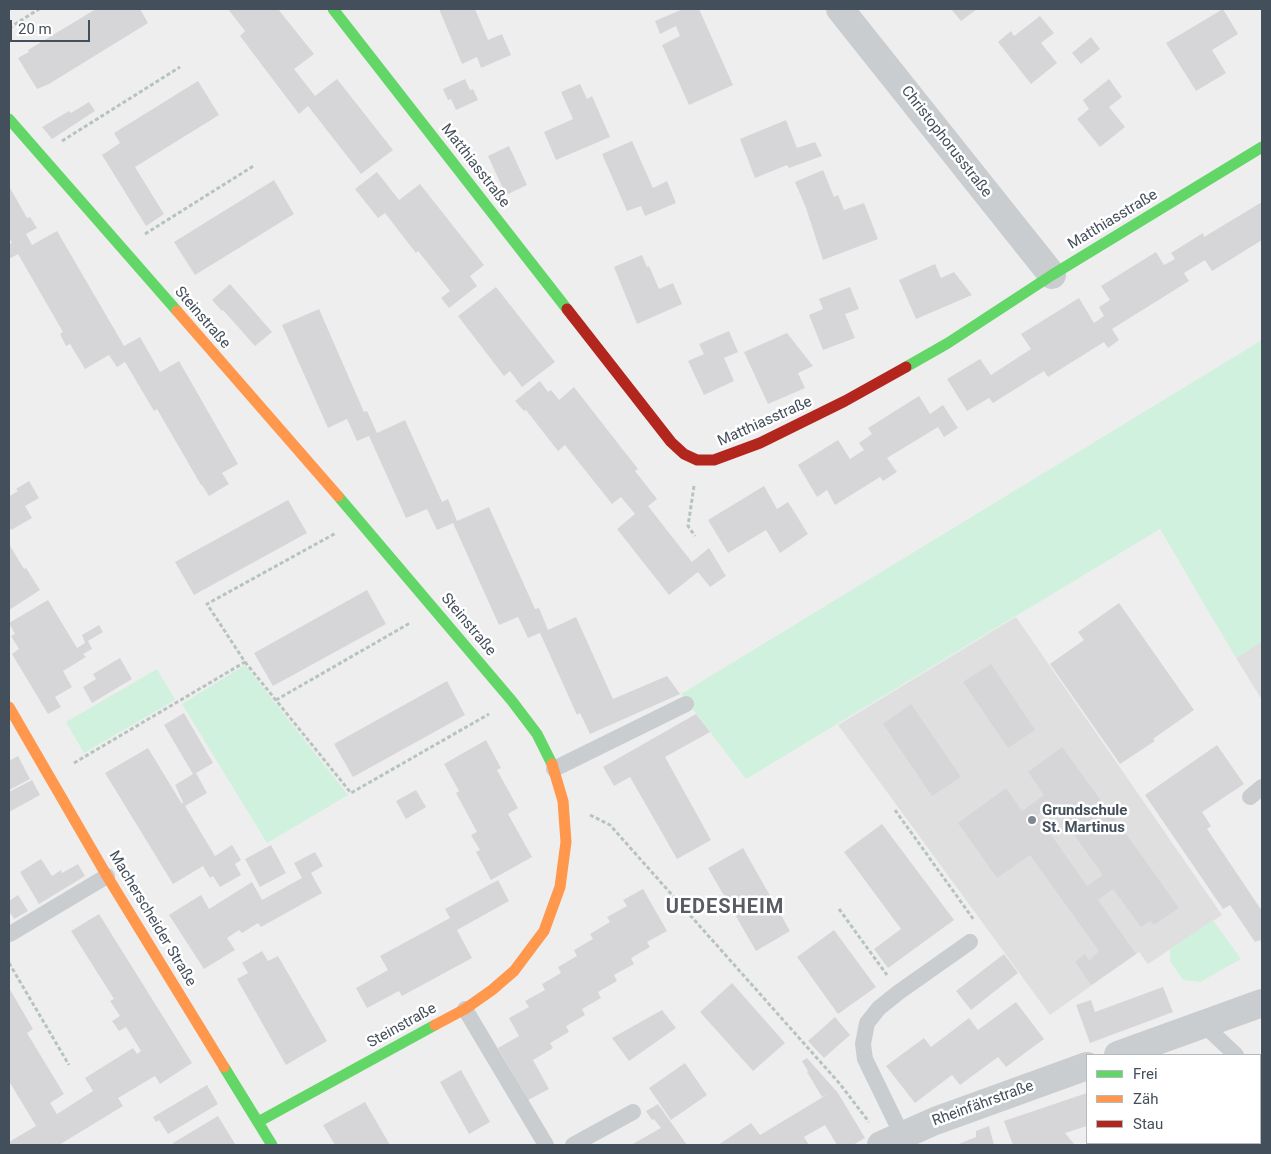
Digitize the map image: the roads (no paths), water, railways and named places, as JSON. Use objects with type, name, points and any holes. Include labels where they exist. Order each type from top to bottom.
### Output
[{"type":"street","name":"Matthiasstraße","points":[[333,9],[671,442],[684,454],[697,460],[714,460],[742,451],[812,419],[948,343],[1052,275],[1262,146]]},
{"type":"street","name":"Christophorusstraße","points":[[840,9],[1052,275]]},
{"type":"street","name":"Steinstraße","points":[[9,119],[359,520],[512,701],[537,734],[554,769],[563,801],[566,842],[560,887],[544,931],[514,970],[492,990],[465,1009],[258,1122]]},
{"type":"street","name":"Macherscheider Straße","points":[[9,707],[107,876],[272,1145]]},
{"type":"street","points":[[1121,1054],[1262,1003]]},
{"type":"street","name":"Rheinfährstraße","points":[[886,1136],[935,1121],[1086,1066]]},
{"type":"lane","points":[[554,769],[686,704]]},
{"type":"lane","points":[[10,934],[107,876]]},
{"type":"lane","points":[[886,1136],[865,1059],[863,1044],[865,1030],[871,1017],[879,1008],[970,942]]},
{"type":"lane","points":[[465,1009],[546,1145]]},
{"type":"lane","points":[[1204,1024],[1235,1054]]},
{"type":"lane","points":[[573,1145],[633,1112]]},
{"type":"place","name":"Grundschule St. Martinus","points":[[1032,820]]},
{"type":"district","name":"UEDESHEIM","points":[[725,908]]}]
